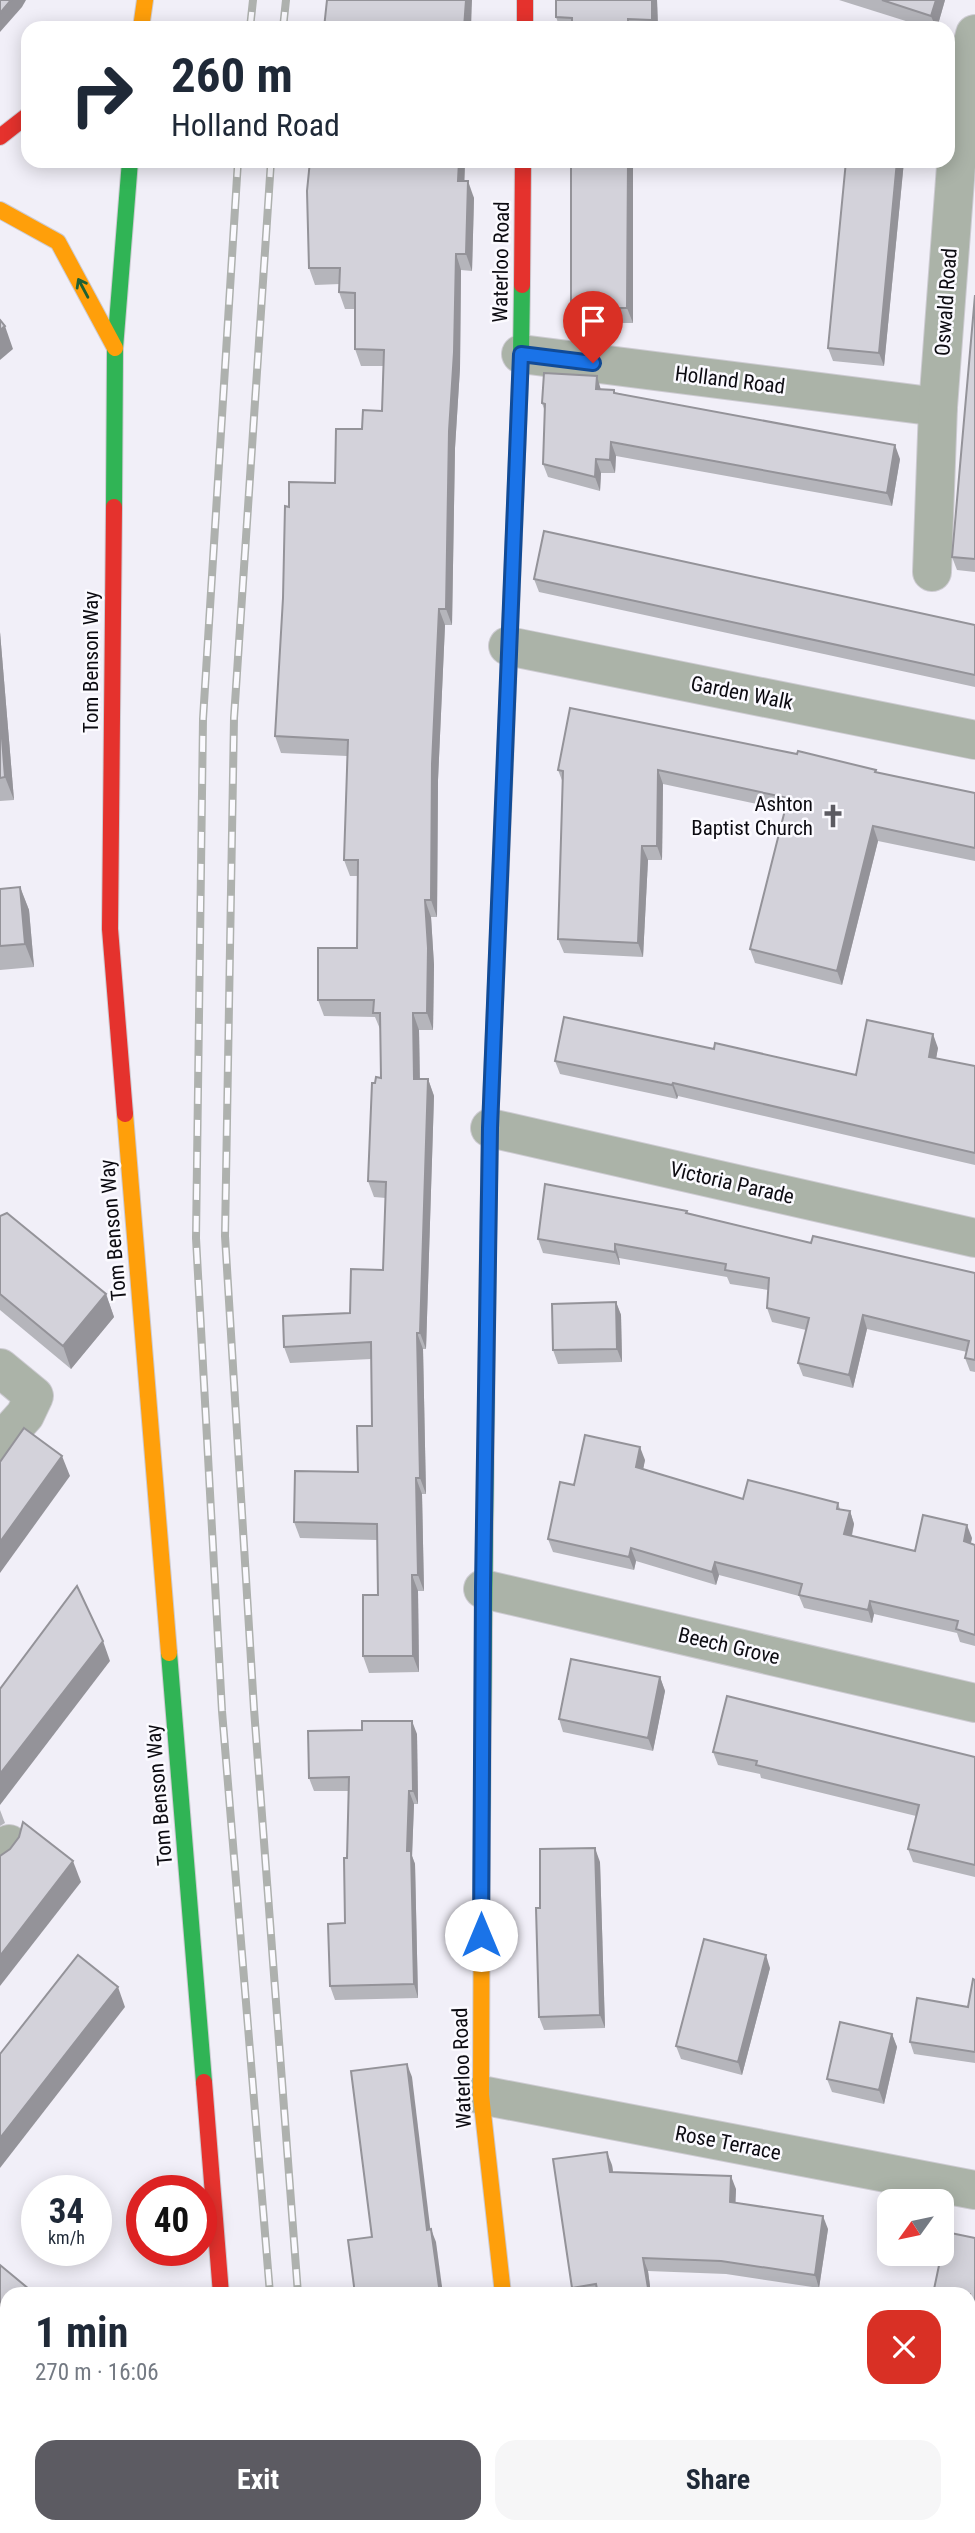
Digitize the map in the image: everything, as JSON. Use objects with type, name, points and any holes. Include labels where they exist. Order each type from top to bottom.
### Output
[{"type":"main road","points":[[141,21],[145,0]]},
{"type":"main road","points":[[525,0],[525,21]]},
{"type":"main road","points":[[0,137],[21,121]]},
{"type":"main road","name":"Tom Benson Way","points":[[129,168],[115,348],[110,929],[220,2287]]},
{"type":"main road","name":"Waterloo Road","points":[[502,2287],[481,2095],[483,1588],[490,1128],[521,354],[523,168]]},
{"type":"main road","points":[[0,210],[58,242],[115,348]]},
{"type":"street","name":"Oswald Road","points":[[932,572],[939,407],[962,86],[975,34]]},
{"type":"street","name":"Holland Road","points":[[521,354],[939,407]]},
{"type":"street","name":"Garden Walk","points":[[508,646],[975,740]]},
{"type":"street","name":"Victoria Parade","points":[[490,1128],[975,1238]]},
{"type":"street","points":[[0,1368],[34,1396],[25,1415],[0,1443]]},
{"type":"street","name":"Beech Grove","points":[[483,1588],[975,1703]]},
{"type":"street","name":"Rose Terrace","points":[[481,2095],[975,2190]]},
{"type":"building","points":[[0,0],[11,0],[0,13]]},
{"type":"building","points":[[327,0],[466,0],[464,21],[325,21]]},
{"type":"building","points":[[556,0],[652,0],[652,20],[572,21],[572,18],[556,17]]},
{"type":"building","points":[[882,0],[936,0],[931,16]]},
{"type":"building","points":[[309,168],[459,168],[458,181],[468,181],[466,254],[456,254],[446,609],[439,609],[432,764],[431,900],[425,900],[428,948],[427,1013],[413,1013],[414,1079],[428,1079],[420,1333],[417,1333],[420,1478],[416,1478],[418,1575],[412,1575],[413,1656],[363,1656],[363,1595],[378,1595],[377,1524],[294,1522],[295,1471],[358,1472],[357,1426],[372,1426],[371,1342],[284,1347],[283,1316],[350,1313],[351,1269],[383,1270],[386,1182],[368,1181],[372,1083],[375,1083],[376,1077],[381,1078],[380,1013],[373,1013],[374,1000],[318,1000],[318,948],[357,948],[358,860],[344,860],[348,740],[275,736],[285,506],[289,507],[289,482],[335,483],[336,429],[362,429],[363,410],[382,411],[384,350],[355,349],[355,293],[339,292],[340,268],[309,268],[307,191]]},
{"type":"building","points":[[571,168],[628,168],[627,308],[571,308]]},
{"type":"building","points":[[845,168],[896,168],[879,353],[828,348]]},
{"type":"building","points":[[975,295],[975,559],[952,557]]},
{"type":"building","points":[[544,373],[597,376],[596,389],[614,390],[614,393],[895,445],[887,493],[611,442],[610,460],[596,459],[595,477],[543,464]]},
{"type":"building","points":[[544,531],[975,625],[975,675],[534,579]]},
{"type":"building","points":[[570,708],[797,754],[798,751],[876,770],[875,772],[975,793],[975,848],[873,826],[837,971],[750,949],[788,798],[658,770],[657,846],[642,846],[638,943],[558,939],[563,771],[558,770]]},
{"type":"building","points":[[0,713],[5,777],[0,778]]},
{"type":"building","points":[[20,887],[25,944],[0,946],[0,889]]},
{"type":"building","points":[[564,1017],[714,1049],[715,1043],[856,1075],[867,1020],[933,1034],[929,1057],[975,1066],[975,1153],[673,1083],[672,1085],[555,1061]]},
{"type":"building","points":[[545,1184],[687,1211],[686,1213],[811,1243],[813,1236],[975,1273],[975,1360],[965,1358],[969,1341],[863,1315],[849,1375],[798,1363],[809,1318],[767,1308],[769,1278],[725,1270],[726,1264],[615,1244],[615,1252],[538,1239]]},
{"type":"building","points":[[7,1213],[106,1294],[63,1346],[0,1294],[0,1216]]},
{"type":"building","points":[[616,1302],[617,1349],[553,1350],[552,1304]]},
{"type":"building","points":[[24,1428],[62,1456],[0,1542],[0,1462]]},
{"type":"building","points":[[585,1435],[640,1447],[636,1467],[743,1499],[748,1480],[838,1503],[837,1509],[850,1511],[844,1534],[915,1551],[923,1515],[967,1525],[964,1541],[975,1545],[975,1635],[956,1629],[958,1621],[870,1601],[868,1610],[799,1595],[802,1584],[715,1562],[712,1572],[631,1548],[629,1557],[548,1539],[560,1482],[574,1485]]},
{"type":"building","points":[[77,1586],[103,1641],[0,1774],[0,1689]]},
{"type":"building","points":[[571,1659],[660,1677],[648,1738],[559,1719]]},
{"type":"building","points":[[727,1696],[975,1757],[975,1865],[908,1849],[919,1805],[756,1765],[757,1761],[713,1752]]},
{"type":"building","points":[[362,1721],[412,1721],[413,1791],[409,1791],[407,1851],[411,1851],[414,1984],[330,1986],[328,1924],[345,1923],[344,1858],[347,1858],[349,1777],[309,1778],[308,1731],[362,1730]]},
{"type":"building","points":[[23,1822],[73,1861],[0,1956],[0,1856],[10,1849],[19,1837]]},
{"type":"building","points":[[595,1848],[600,2015],[539,2017],[536,1908],[540,1908],[540,1849]]},
{"type":"building","points":[[704,1939],[766,1955],[738,2062],[676,2046]]},
{"type":"building","points":[[78,1955],[118,1987],[0,2138],[0,2054]]},
{"type":"building","points":[[973,1979],[975,2052],[910,2042],[917,1998],[968,2007]]},
{"type":"building","points":[[840,2022],[892,2034],[879,2090],[827,2079]]},
{"type":"building","points":[[407,2064],[427,2230],[431,2229],[439,2287],[354,2287],[348,2240],[372,2237],[351,2071]]},
{"type":"building","points":[[607,2152],[610,2172],[731,2176],[730,2202],[823,2216],[815,2275],[721,2261],[643,2258],[648,2287],[597,2287],[596,2284],[572,2287],[553,2159]]},
{"type":"building","points":[[954,2234],[975,2238],[975,2287],[934,2287],[939,2266],[954,2266]]},
{"type":"building","points":[[0,2265],[27,2287],[0,2287]]},
{"type":"railway","points":[[251,21],[253,0]]},
{"type":"railway","points":[[284,21],[286,0]]},
{"type":"railway","points":[[238,168],[203,719],[196,1238],[222,1711],[269,2287]]},
{"type":"railway","points":[[271,168],[234,718],[225,1236],[254,1709],[297,2287]]},
{"type":"traffic: fast","points":[[114,507],[115,348],[129,168]]},
{"type":"traffic: fast","points":[[503,814],[522,285]]},
{"type":"traffic: fast","points":[[482,1825],[488,1240]]},
{"type":"traffic: fast","points":[[169,1653],[204,2082]]},
{"type":"traffic: slow","points":[[142,21],[145,0]]},
{"type":"traffic: slow","points":[[0,210],[58,242],[115,348]]},
{"type":"traffic: slow","points":[[488,1240],[503,814]]},
{"type":"traffic: slow","points":[[125,1114],[169,1653]]},
{"type":"traffic: slow","points":[[482,1825],[481,2095],[502,2287]]},
{"type":"traffic: jam","points":[[525,0],[525,21]]},
{"type":"traffic: jam","points":[[0,137],[21,120]]},
{"type":"traffic: jam","points":[[522,285],[523,168]]},
{"type":"traffic: jam","points":[[114,507],[110,929],[125,1114]]},
{"type":"traffic: jam","points":[[204,2082],[220,2287]]},
{"type":"place","name":"Ashton Baptist Church","points":[[833,816]]},
{"type":"route","points":[[481,1935],[490,1128],[521,354],[593,363]]}]
